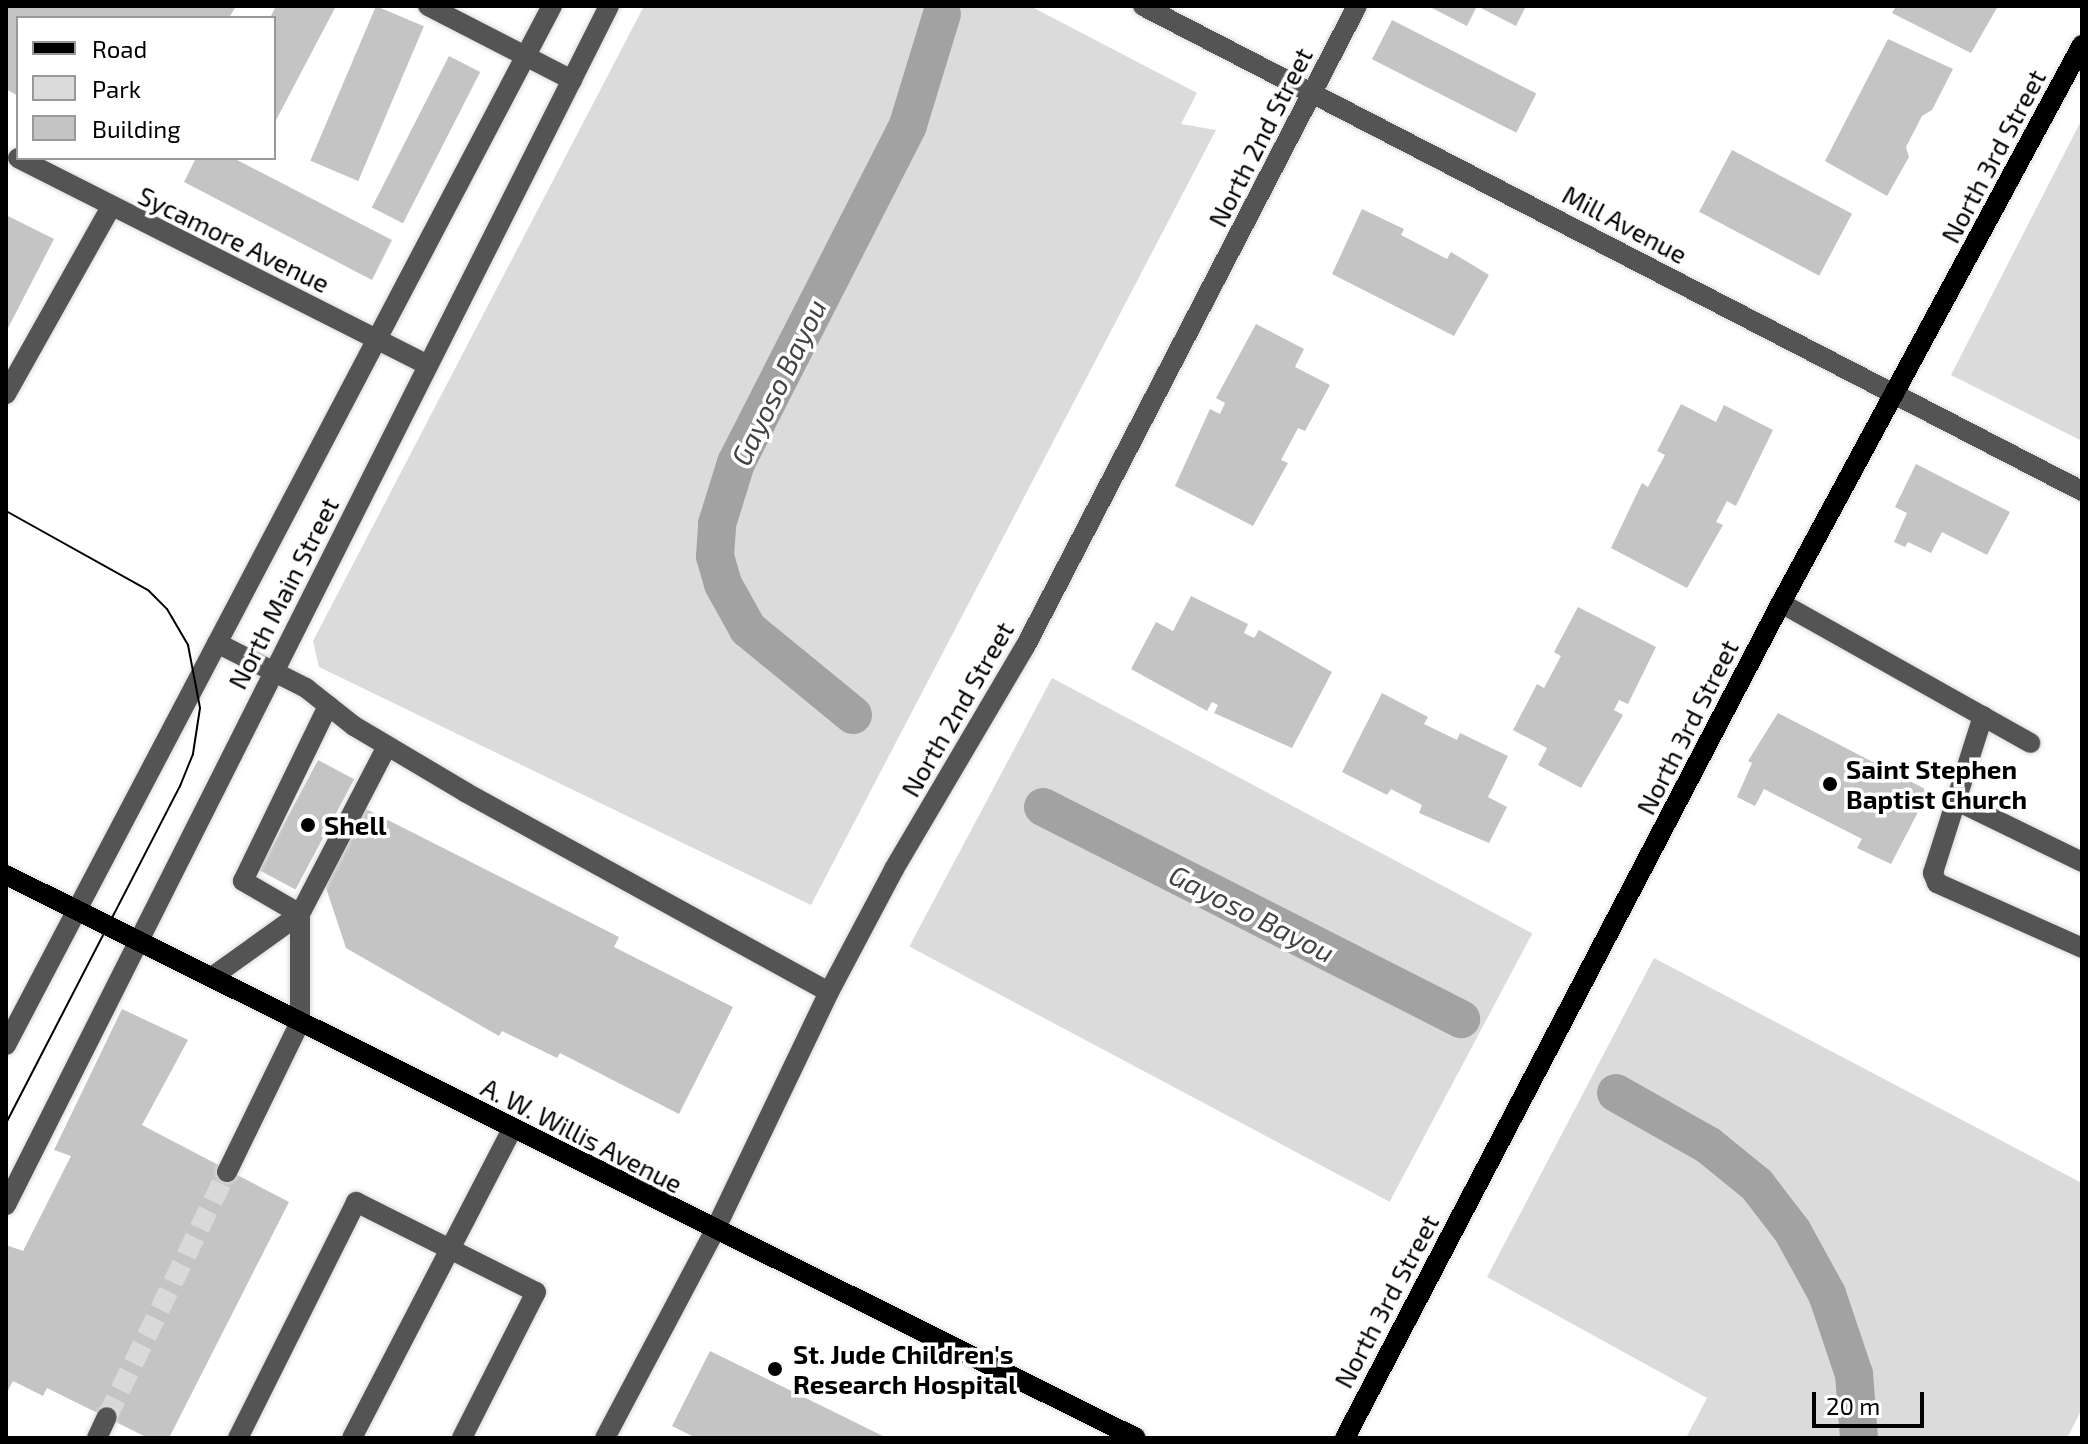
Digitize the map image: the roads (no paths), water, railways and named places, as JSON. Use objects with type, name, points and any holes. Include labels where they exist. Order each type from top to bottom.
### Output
[{"type":"main road","name":"North 3rd Street","points":[[1345,1438],[1781,603],[2082,45]]},
{"type":"main road","name":"A. W. Willis Avenue","points":[[6,875],[714,1232],[1136,1438]]},
{"type":"street","points":[[428,6],[572,80]]},
{"type":"street","name":"North Main Street","points":[[6,1045],[552,6]]},
{"type":"street","name":"North Main Street","points":[[6,1205],[137,939],[609,6]]},
{"type":"street","name":"Mill Avenue","points":[[1143,6],[2082,491]]},
{"type":"street","name":"North 2nd Street","points":[[605,1438],[714,1232],[829,992],[894,869],[1025,647],[1357,6]]},
{"type":"street","name":"Sycamore Avenue","points":[[22,160],[428,365]]},
{"type":"street","points":[[6,394],[111,207]]},
{"type":"street","points":[[1781,603],[2030,743]]},
{"type":"street","points":[[217,643],[273,672],[387,746],[829,992]]},
{"type":"street","points":[[300,914],[243,881],[328,706]]},
{"type":"street","points":[[1983,716],[1953,799],[1933,873],[1937,883],[2082,948]]},
{"type":"street","points":[[212,977],[300,914],[387,746]]},
{"type":"street","points":[[1953,799],[2082,862]]},
{"type":"street","points":[[227,1172],[300,1022],[300,914]]},
{"type":"street","points":[[352,1438],[512,1129]]},
{"type":"street","points":[[238,1438],[356,1202],[536,1292],[462,1438]]},
{"type":"street","points":[[97,1438],[107,1417]]},
{"type":"waterway","name":"Gayoso Bayou","points":[[853,715],[748,629],[723,584],[715,556],[717,524],[736,463],[908,125],[942,14]]},
{"type":"waterway","name":"Gayoso Bayou","points":[[1043,807],[1461,1019]]},
{"type":"waterway","name":"Gayoso Bayou","points":[[1616,1093],[1708,1145],[1757,1185],[1793,1232],[1827,1294],[1854,1374],[1859,1438]]},
{"type":"tunnel","points":[[107,1417],[227,1172]]},
{"type":"tram line","points":[[6,511],[148,590],[167,609],[188,645],[200,708],[193,754],[180,786],[6,1123]]},
{"type":"place","name":"Saint Stephen Baptist Church","points":[[1830,784]]},
{"type":"place","name":"Shell","points":[[308,825]]},
{"type":"place","name":"St. Jude Children's Research Hospital","points":[[775,1369]]}]
